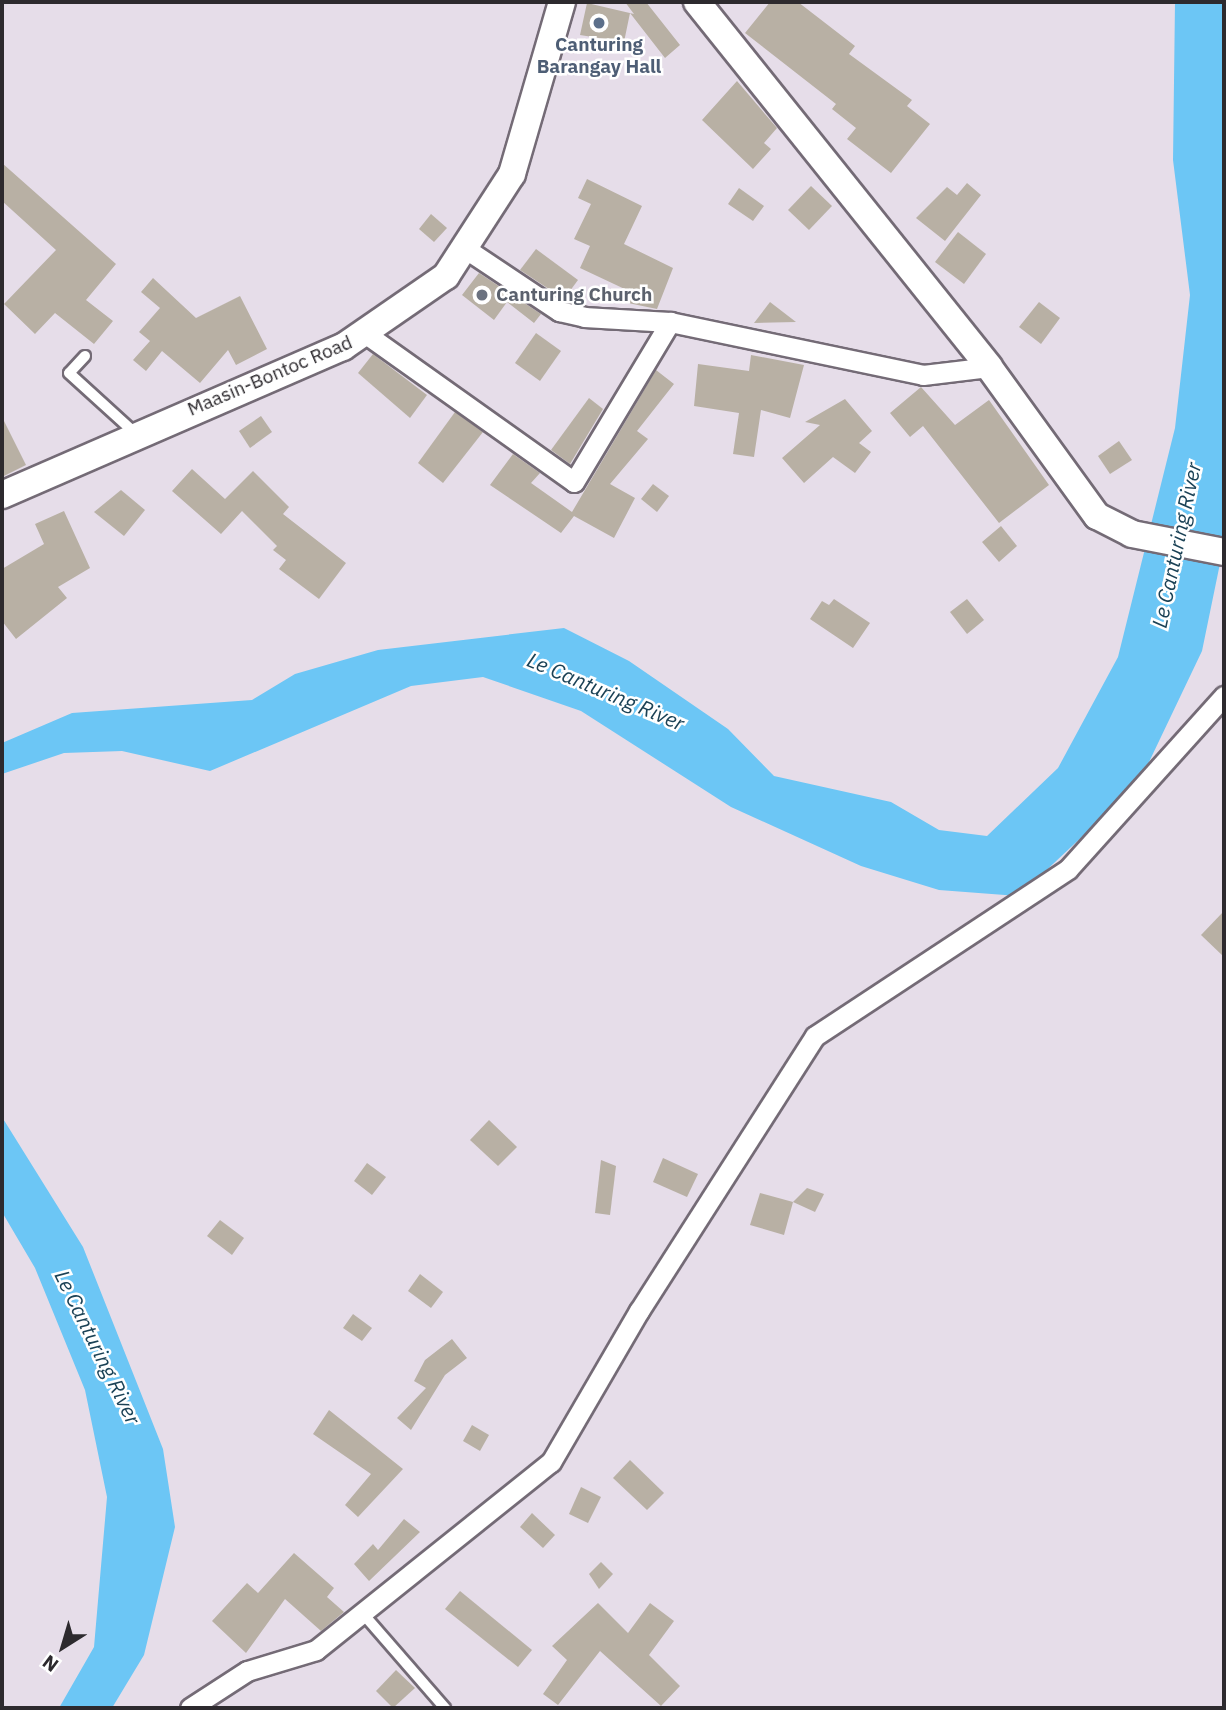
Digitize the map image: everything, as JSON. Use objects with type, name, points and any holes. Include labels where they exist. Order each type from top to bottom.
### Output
[{"type":"main road","name":"Maasin-Bontoc Road","points":[[2,495],[135,433],[366,334],[446,276],[466,249],[512,174],[562,2]]},
{"type":"main road","points":[[697,2],[989,368],[1091,510],[1132,534],[1224,552]]},
{"type":"street","points":[[466,249],[559,311],[670,322],[923,375],[989,368]]},
{"type":"street","points":[[366,334],[574,482],[670,322]]},
{"type":"street","points":[[190,1708],[247,1671],[316,1650],[365,1616],[551,1462],[639,1311],[815,1036],[1068,869],[1224,696]]},
{"type":"lane","points":[[85,356],[69,373],[135,433]]},
{"type":"lane","points":[[365,1616],[445,1708]]},
{"type":"water","name":"Le Canturing River","points":[[1175,2],[1224,2],[1224,544],[1202,651],[1139,783],[1019,896],[939,890],[861,866],[731,807],[581,711],[483,677],[411,686],[210,771],[122,751],[64,753],[2,774],[2,743],[72,713],[252,700],[295,674],[378,650],[564,628],[629,661],[728,729],[774,776],[891,802],[939,830],[987,836],[1058,768],[1118,657],[1175,428],[1190,295],[1173,160]]},
{"type":"water","name":"Le Canturing River","points":[[2,1117],[83,1247],[163,1449],[175,1527],[144,1655],[112,1708],[59,1708],[94,1647],[107,1497],[85,1390],[35,1268],[2,1212]]},
{"type":"building","points":[[625,2],[646,2],[680,45],[665,58],[630,13],[634,14]]},
{"type":"building","points":[[770,2],[798,2],[855,46],[849,54],[912,100],[907,106],[930,124],[891,173],[847,139],[856,128],[832,109],[836,104],[745,33]]},
{"type":"building","name":"Canturing Barangay Hall","points":[[587,3],[630,13],[624,42],[580,35]]},
{"type":"building","points":[[737,81],[777,128],[764,143],[771,149],[753,169],[702,120]]},
{"type":"building","points":[[2,163],[116,264],[86,300],[113,321],[94,344],[55,313],[35,334],[4,304],[56,250],[2,201]]},
{"type":"building","points":[[587,179],[642,206],[624,244],[673,268],[657,309],[628,303],[631,292],[580,268],[590,246],[574,239],[591,204],[578,198]]},
{"type":"building","points":[[967,183],[981,195],[945,241],[916,218],[947,187],[957,195]]},
{"type":"building","points":[[811,186],[832,206],[809,230],[788,210]]},
{"type":"building","points":[[739,188],[764,206],[753,221],[728,204]]},
{"type":"building","points":[[431,214],[447,228],[434,242],[419,229]]},
{"type":"building","points":[[958,232],[986,254],[964,284],[935,262]]},
{"type":"building","points":[[536,249],[578,280],[564,299],[520,270]]},
{"type":"building","name":"Canturing Church","points":[[479,273],[541,314],[534,323],[507,302],[494,320],[462,295]]},
{"type":"building","points":[[153,278],[196,318],[240,296],[267,349],[236,365],[228,350],[200,383],[162,351],[146,371],[133,360],[150,341],[139,332],[160,308],[141,292]]},
{"type":"building","points":[[770,302],[796,322],[754,323]]},
{"type":"building","points":[[1039,302],[1060,318],[1041,344],[1019,327]]},
{"type":"building","points":[[536,333],[561,351],[540,381],[515,363]]},
{"type":"building","points":[[373,354],[427,395],[410,418],[358,373]]},
{"type":"building","points":[[751,355],[804,365],[790,418],[761,410],[754,457],[733,454],[739,413],[694,406],[698,364],[749,371]]},
{"type":"building","points":[[656,370],[674,384],[637,431],[648,439],[610,484],[635,498],[614,538],[574,516],[561,533],[490,485],[513,454],[540,473],[531,483],[572,512]]},
{"type":"building","points":[[921,387],[955,425],[989,400],[1049,485],[999,523],[923,426],[910,437],[890,413]]},
{"type":"building","points":[[589,398],[603,409],[570,464],[551,450]]},
{"type":"building","points":[[845,399],[872,431],[859,443],[871,452],[855,473],[833,457],[804,483],[782,458],[820,425],[805,422]]},
{"type":"building","points":[[455,412],[483,432],[443,483],[418,463]]},
{"type":"building","points":[[261,416],[272,432],[250,448],[239,431]]},
{"type":"building","points":[[2,417],[26,465],[2,477]]},
{"type":"building","points":[[1119,441],[1132,460],[1110,474],[1098,456]]},
{"type":"building","points":[[192,469],[225,499],[253,471],[289,507],[283,514],[346,563],[319,599],[279,569],[286,560],[273,550],[277,546],[242,511],[221,534],[172,491]]},
{"type":"building","points":[[653,484],[669,496],[657,512],[641,499]]},
{"type":"building","points":[[121,490],[145,510],[124,536],[94,512]]},
{"type":"building","points":[[64,511],[90,568],[58,587],[67,598],[16,639],[2,621],[2,569],[44,544],[35,524]]},
{"type":"building","points":[[1001,526],[1017,546],[999,562],[982,542]]},
{"type":"building","points":[[834,599],[870,623],[853,648],[810,619],[822,601],[829,605]]},
{"type":"building","points":[[967,599],[984,620],[967,634],[950,612]]},
{"type":"building","points":[[1224,911],[1224,957],[1201,935]]},
{"type":"building","points":[[489,1120],[517,1147],[498,1166],[470,1140]]},
{"type":"building","points":[[663,1158],[698,1174],[687,1197],[653,1182]]},
{"type":"building","points":[[601,1160],[616,1166],[610,1215],[595,1213]]},
{"type":"building","points":[[367,1163],[386,1177],[372,1195],[354,1181]]},
{"type":"building","points":[[807,1188],[824,1194],[815,1212],[793,1202]]},
{"type":"building","points":[[760,1193],[793,1202],[784,1235],[750,1225]]},
{"type":"building","points":[[220,1220],[244,1238],[232,1255],[207,1236]]},
{"type":"building","points":[[420,1274],[443,1292],[431,1308],[408,1291]]},
{"type":"building","points":[[353,1314],[372,1328],[362,1341],[343,1328]]},
{"type":"building","points":[[452,1339],[467,1358],[445,1375],[411,1430],[397,1418],[426,1388],[414,1381],[425,1360]]},
{"type":"building","points":[[329,1410],[403,1469],[358,1517],[345,1505],[371,1474],[313,1434]]},
{"type":"building","points":[[472,1425],[489,1435],[480,1451],[463,1441]]},
{"type":"building","points":[[630,1460],[664,1493],[647,1510],[613,1478]]},
{"type":"building","points":[[581,1487],[601,1497],[588,1523],[569,1514]]},
{"type":"building","points":[[532,1513],[555,1535],[543,1548],[520,1527]]},
{"type":"building","points":[[404,1519],[420,1532],[369,1581],[354,1564],[373,1544],[378,1550]]},
{"type":"building","points":[[294,1553],[334,1588],[327,1597],[344,1612],[321,1631],[285,1599],[246,1653],[212,1621],[247,1583],[258,1593]]},
{"type":"building","points":[[601,1562],[613,1574],[599,1589],[589,1574]]},
{"type":"building","points":[[460,1591],[532,1650],[518,1667],[445,1609]]},
{"type":"building","points":[[598,1603],[628,1633],[650,1603],[674,1621],[649,1655],[680,1686],[661,1706],[600,1651],[558,1705],[543,1694],[567,1660],[552,1646]]},
{"type":"building","points":[[396,1670],[415,1688],[393,1708],[376,1691]]},
{"type":"place","name":"Canturing Barangay Hall","points":[[599,23]]},
{"type":"place","name":"Canturing Church","points":[[482,295]]}]
